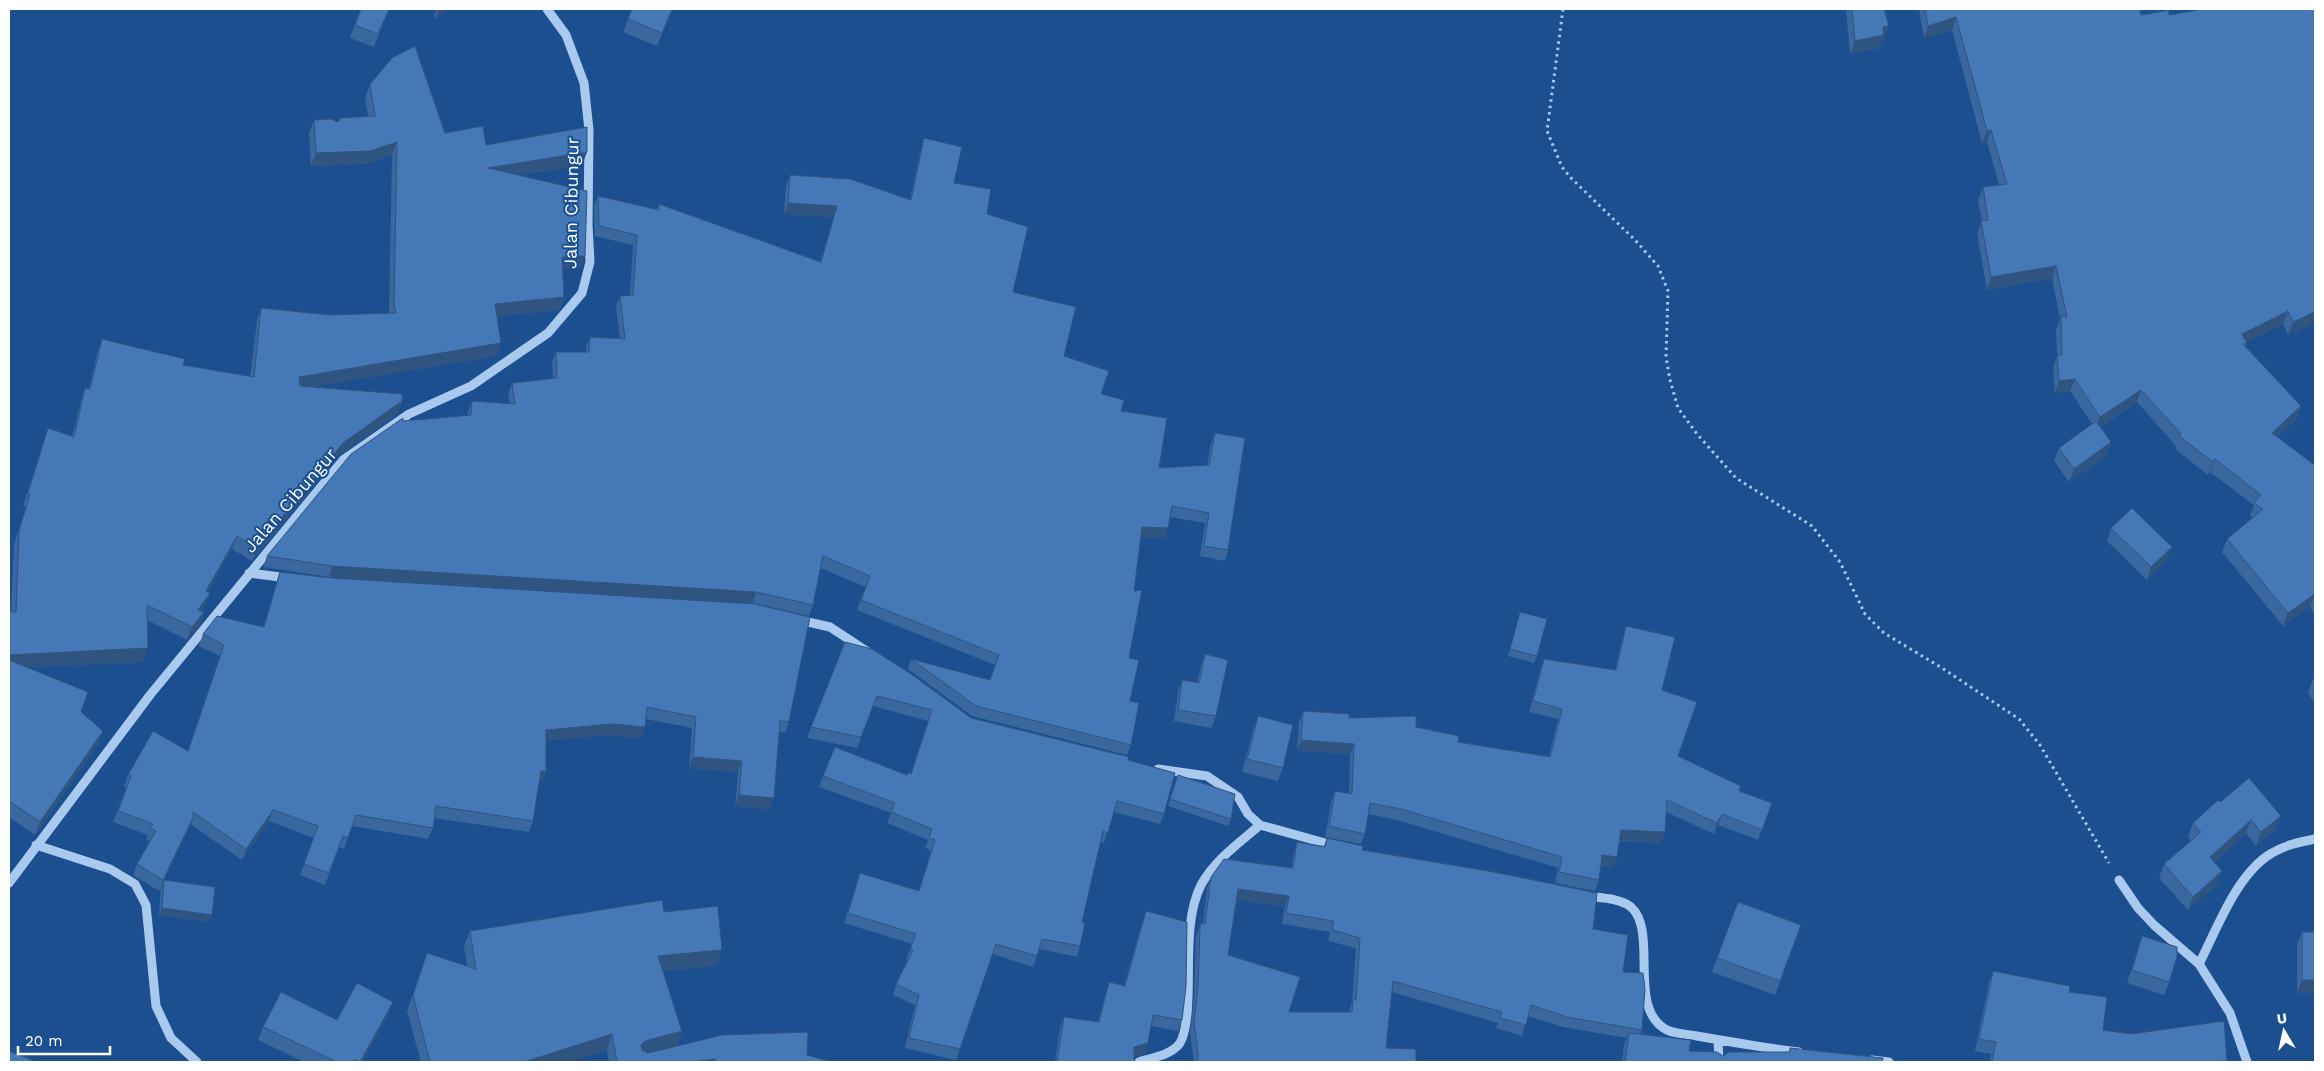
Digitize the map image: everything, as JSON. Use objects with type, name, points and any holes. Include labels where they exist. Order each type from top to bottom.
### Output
[{"type":"street","name":"Jalan Cibungur","points":[[9,883],[150,695],[343,460],[409,414],[471,386],[548,333],[582,293],[590,262],[588,225],[589,130],[584,83],[566,35],[547,9]]},
{"type":"street","points":[[249,573],[298,579]]},
{"type":"street","points":[[791,618],[830,627],[876,656]]},
{"type":"street","points":[[1151,768],[1207,776],[1238,796],[1248,814],[1260,825],[1342,847]]},
{"type":"street","points":[[1139,1062],[1170,1051],[1180,1043],[1185,1029],[1190,985],[1190,925],[1201,886],[1216,863],[1260,825]]},
{"type":"street","points":[[2199,964],[2238,889],[2253,868],[2271,853],[2294,843],[2315,839]]},
{"type":"street","points":[[36,845],[110,869],[135,884],[146,905],[156,1006],[171,1038],[196,1062]]},
{"type":"street","points":[[2119,880],[2138,908],[2154,925],[2199,964],[2230,1013],[2247,1062]]},
{"type":"street","points":[[1574,893],[1623,903],[1630,907],[1639,917],[1643,928],[1643,966],[1647,1002],[1653,1016],[1667,1030],[1743,1046],[1811,1053]]},
{"type":"street","points":[[1718,1040],[1719,1062]]},
{"type":"street","points":[[1860,1059],[1889,1062]]},
{"type":"path","points":[[1562,9],[1547,131],[1562,167],[1570,178],[1635,240],[1658,266],[1668,291],[1666,358],[1678,408],[1697,434],[1736,478],[1812,526],[1840,562],[1865,614],[1884,633],[1942,668],[2019,719],[2040,745],[2119,880]]},
{"type":"building","points":[[361,9],[389,9],[378,34],[355,25]]},
{"type":"building","points":[[632,9],[672,9],[662,33],[628,19]]},
{"type":"building","points":[[1852,9],[1884,9],[1889,26],[1883,27],[1884,35],[1855,41]]},
{"type":"building","points":[[1925,9],[2140,9],[2141,15],[2169,10],[2169,15],[2203,9],[2315,9],[2315,312],[2293,322],[2288,311],[2242,334],[2247,343],[2243,344],[2301,406],[2272,433],[2313,464],[2315,461],[2315,594],[2288,613],[2227,539],[2263,509],[2254,503],[2261,495],[2215,459],[2213,462],[2179,436],[2181,434],[2141,390],[2100,417],[2075,379],[2059,381],[2057,355],[2062,355],[2061,317],[2067,317],[2056,266],[1991,277],[1981,221],[1988,220],[1983,187],[2007,184],[1991,130],[1987,131],[1956,17],[1928,26]]},
{"type":"building","points":[[415,46],[445,133],[483,126],[486,145],[587,127],[587,152],[488,168],[587,191],[585,256],[562,257],[564,297],[495,304],[501,343],[299,377],[300,386],[402,394],[402,401],[343,443],[257,548],[237,536],[206,591],[210,593],[198,610],[204,612],[192,627],[147,605],[148,648],[9,655],[9,611],[16,612],[19,531],[30,494],[28,493],[48,428],[74,437],[85,388],[90,389],[102,339],[185,359],[183,365],[254,377],[261,308],[330,315],[396,313],[394,304],[397,142],[370,151],[316,153],[314,120],[331,119],[338,122],[341,118],[375,116],[370,84],[392,58]]},
{"type":"building","points":[[924,138],[962,147],[954,183],[991,189],[987,214],[1028,227],[1013,292],[1076,307],[1064,356],[1109,371],[1101,394],[1124,400],[1121,411],[1167,418],[1159,468],[1209,465],[1215,433],[1245,438],[1228,550],[1204,546],[1209,513],[1172,506],[1168,528],[1142,527],[1134,591],[1142,590],[1129,658],[1139,660],[1130,701],[1139,703],[1131,745],[976,706],[911,659],[990,680],[999,655],[861,600],[870,576],[823,556],[813,605],[756,592],[332,566],[267,556],[351,454],[403,418],[403,421],[471,415],[472,401],[515,404],[512,383],[557,378],[556,352],[589,352],[590,337],[625,339],[620,296],[633,295],[637,235],[599,226],[598,196],[659,210],[659,204],[821,262],[837,206],[788,203],[790,175],[850,179],[911,200]]},
{"type":"building","points":[[2096,421],[2111,442],[2074,469],[2059,448]]},
{"type":"building","points":[[2132,508],[2172,547],[2151,567],[2111,528]]},
{"type":"building","points":[[280,572],[332,578],[755,604],[810,617],[789,722],[780,721],[774,798],[739,795],[742,761],[693,757],[696,717],[647,707],[645,727],[612,724],[546,730],[546,771],[541,771],[533,821],[436,806],[433,828],[356,815],[348,838],[343,836],[329,873],[304,864],[318,826],[273,810],[246,849],[193,812],[193,818],[163,880],[137,864],[156,831],[150,828],[153,824],[118,811],[131,776],[128,775],[153,731],[188,751],[224,645],[203,634],[217,616],[264,627]]},
{"type":"building","points":[[1520,612],[1547,619],[1537,656],[1510,649]]},
{"type":"building","points":[[1626,626],[1675,637],[1662,690],[1697,702],[1678,756],[1741,786],[1739,791],[1772,803],[1762,830],[1722,814],[1717,823],[1667,800],[1665,832],[1621,830],[1617,857],[1602,855],[1599,880],[1559,872],[1562,857],[1401,809],[1370,803],[1365,834],[1329,826],[1335,791],[1352,794],[1354,744],[1301,740],[1303,711],[1349,714],[1349,718],[1416,716],[1416,727],[1459,736],[1458,742],[1550,757],[1562,709],[1533,701],[1544,659],[1616,670]]},
{"type":"building","points":[[845,642],[872,649],[914,676],[971,718],[1129,757],[1128,760],[1175,773],[1164,814],[1117,801],[1108,833],[1103,831],[1082,922],[1085,923],[1080,946],[1042,939],[1037,956],[996,944],[960,1049],[909,1038],[919,995],[896,984],[913,950],[910,949],[916,934],[848,913],[860,873],[919,891],[935,840],[929,838],[932,829],[891,812],[895,803],[823,776],[835,747],[907,775],[908,772],[911,774],[932,710],[877,696],[861,737],[811,727]]},
{"type":"building","points":[[1205,654],[1228,660],[1216,716],[1178,710],[1182,680],[1199,683]]},
{"type":"building","points":[[9,660],[88,692],[81,712],[103,731],[40,822],[9,801]]},
{"type":"building","points":[[1258,716],[1293,725],[1283,768],[1247,759]]},
{"type":"building","points":[[1178,775],[1235,794],[1231,819],[1170,799]]},
{"type":"building","points":[[2249,778],[2281,816],[2261,832],[2251,820],[2210,857],[2222,871],[2193,897],[2164,864],[2201,832],[2193,823],[2218,800],[2220,802]]},
{"type":"building","points":[[1327,838],[1363,846],[1362,850],[1494,872],[1597,893],[1593,929],[1628,935],[1623,972],[1643,973],[1645,989],[1642,1030],[1567,1017],[1531,1005],[1526,1025],[1500,1018],[1502,1012],[1393,981],[1386,1048],[1416,1049],[1416,1062],[1198,1062],[1194,1023],[1198,988],[1200,926],[1201,923],[1205,924],[1211,877],[1224,859],[1293,868],[1297,842],[1325,847]],"holes":[[[1238,889],[1289,896],[1286,913],[1334,921],[1332,930],[1360,938],[1356,1000],[1353,1000],[1352,1012],[1289,1012],[1300,977],[1228,955]]]},
{"type":"building","points":[[164,880],[215,887],[212,915],[162,908]]},
{"type":"building","points":[[662,900],[664,912],[718,906],[722,950],[658,956],[682,1031],[645,1041],[641,1045],[642,1050],[648,1053],[722,1035],[808,1032],[807,1055],[832,1062],[716,1062],[715,1059],[693,1062],[617,1062],[612,1034],[528,1062],[430,1062],[413,995],[427,953],[476,969],[470,931]]},
{"type":"building","points":[[1738,902],[1801,925],[1780,981],[1717,958]]},
{"type":"building","points":[[1146,911],[1187,922],[1186,987],[1182,1020],[1153,1015],[1148,1043],[1134,1047],[1134,1062],[1057,1062],[1064,1017],[1099,1022],[1109,982],[1125,986]]},
{"type":"building","points":[[2302,932],[2315,932],[2315,980],[2302,980]]},
{"type":"building","points":[[2142,936],[2177,947],[2177,957],[2169,982],[2132,970]]},
{"type":"building","points":[[1993,971],[2070,986],[2069,992],[2107,997],[2103,1030],[2131,1034],[2224,1021],[2227,1061],[1992,1062],[1996,1042],[1979,1039]]},
{"type":"building","points":[[357,983],[393,1002],[360,1062],[354,1060],[353,1062],[337,1062],[263,1027],[281,992],[337,1020]]},
{"type":"building","points":[[1629,1033],[1691,1040],[1689,1051],[1717,1052],[1723,1056],[1729,1052],[1790,1052],[1790,1048],[1883,1058],[1882,1062],[1625,1062]]},
{"type":"building","points":[[9,1051],[37,1062],[9,1062]]}]
